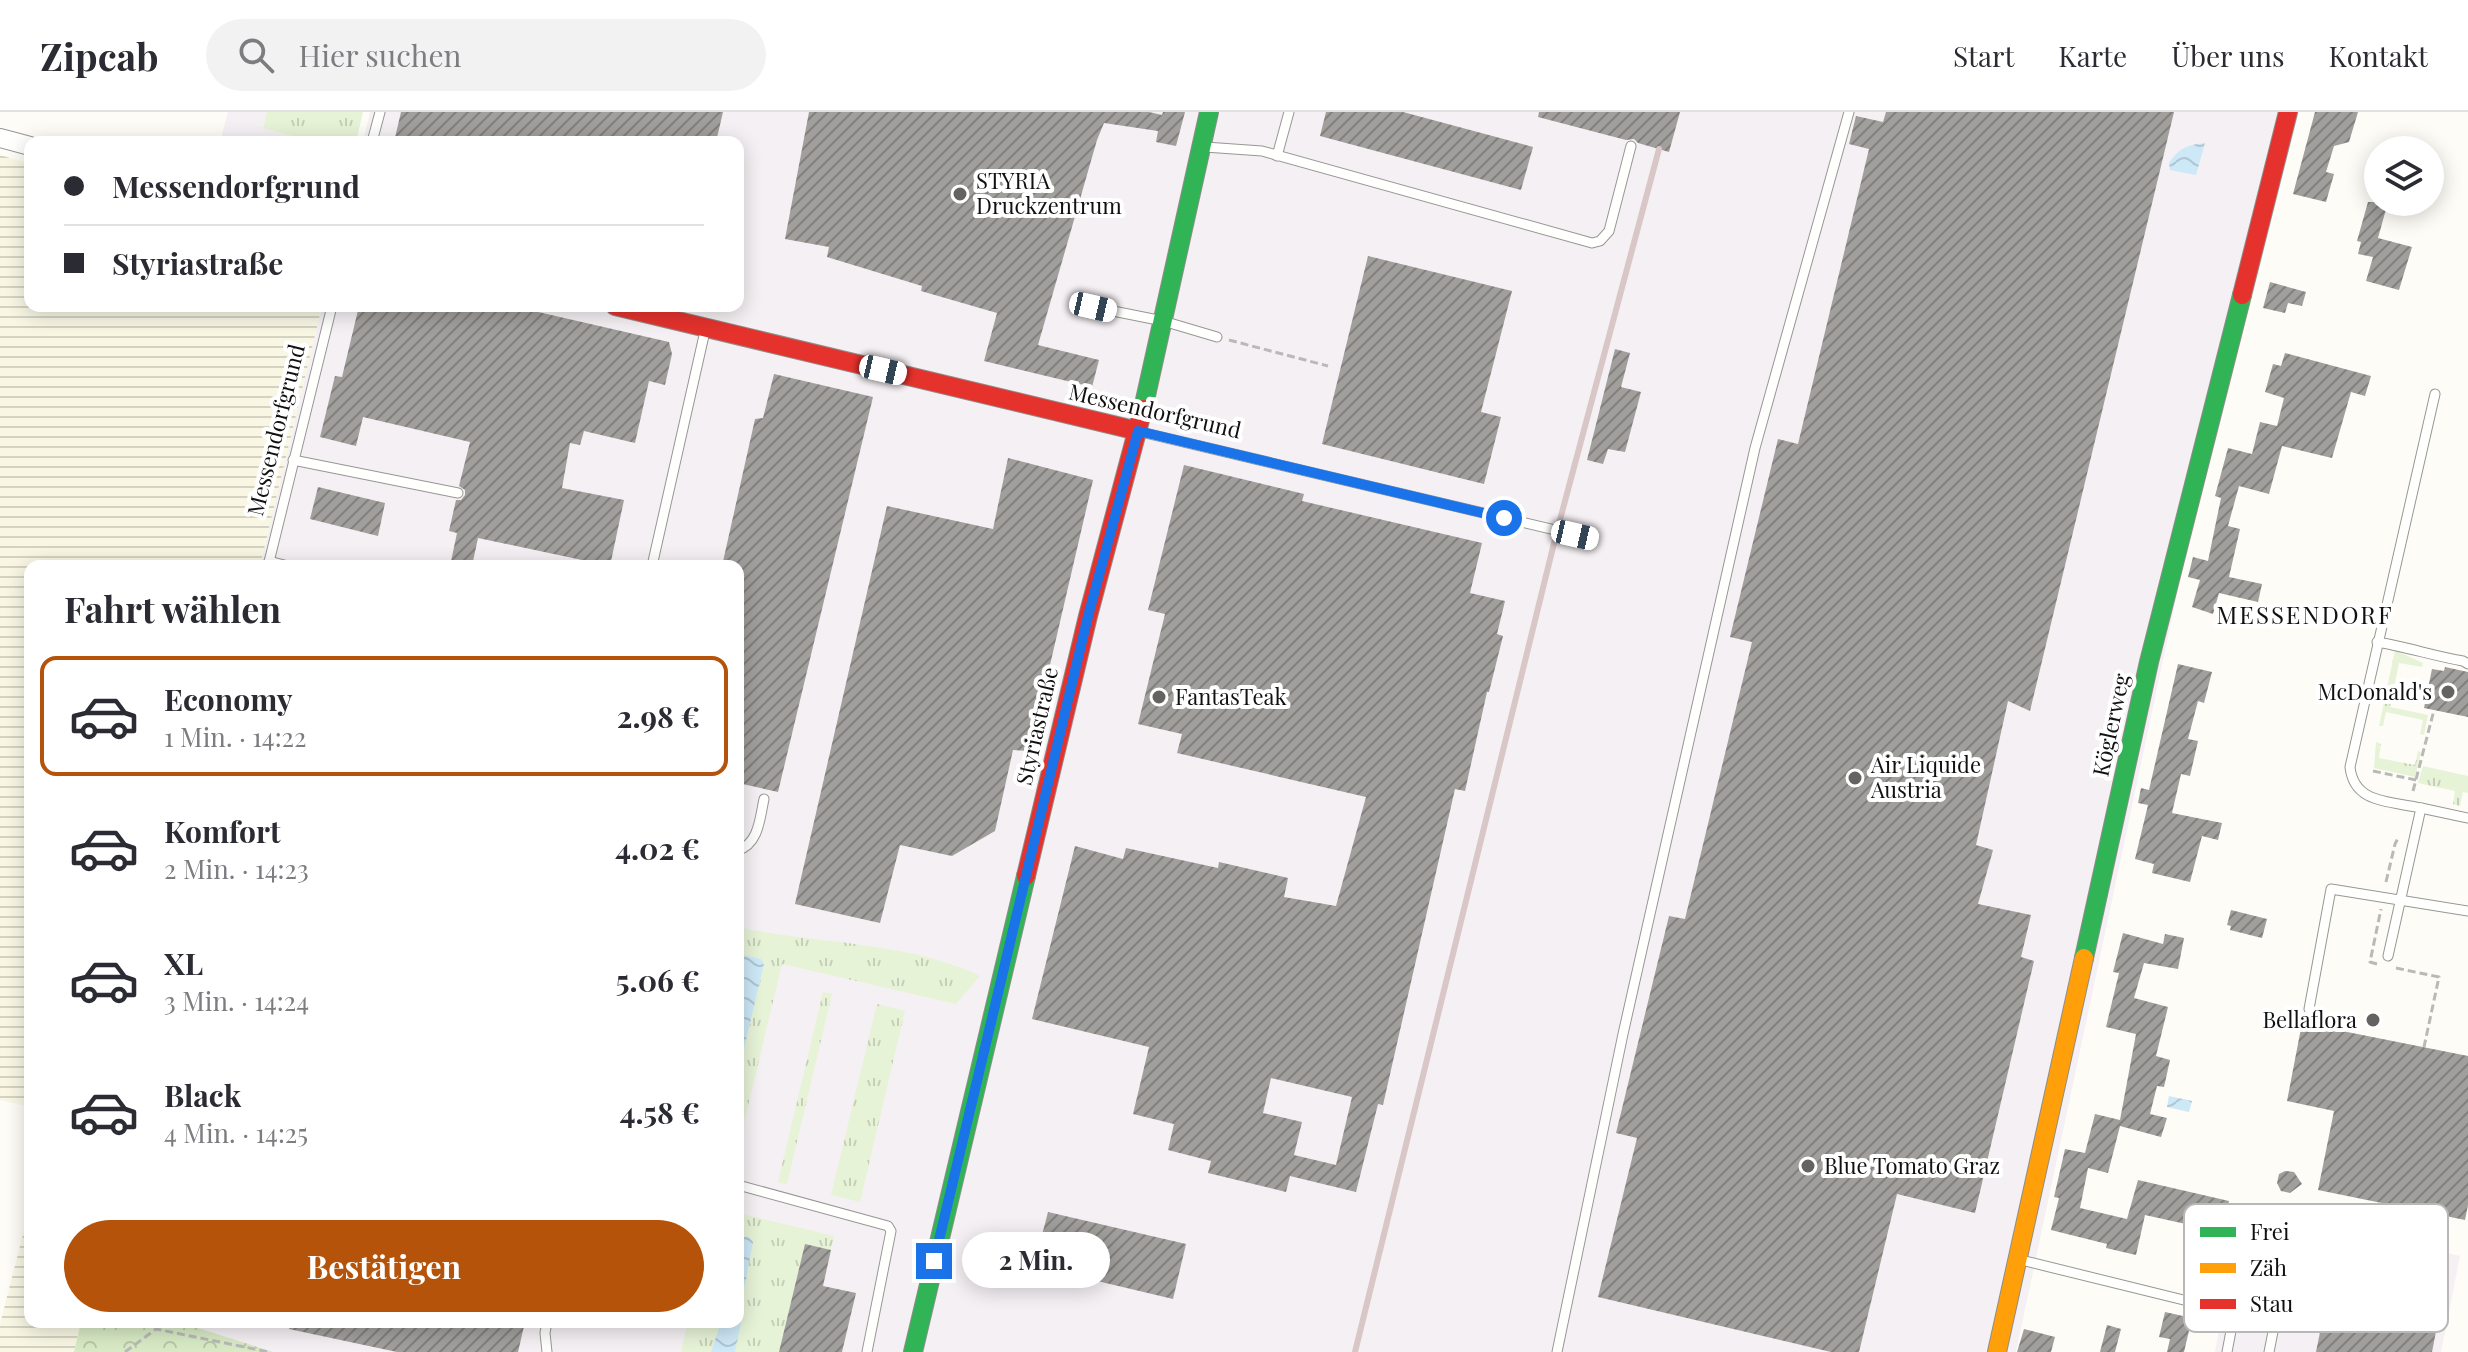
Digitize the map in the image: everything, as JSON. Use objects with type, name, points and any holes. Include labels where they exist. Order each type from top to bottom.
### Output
[{"type":"street","name":"Styriastraße","points":[[913,1352],[1088,616],[1138,431],[1209,112]]},
{"type":"street","name":"Köglerweg","points":[[1997,1352],[2149,662],[2288,112]]},
{"type":"street","points":[[0,138],[24,144]]},
{"type":"street","name":"Messendorfgrund","points":[[640,312],[1138,431]]},
{"type":"lane","points":[[374,136],[380,112]]},
{"type":"lane","points":[[1277,156],[1289,112]]},
{"type":"lane","points":[[1557,1352],[1623,1034],[1755,448],[1849,112]]},
{"type":"lane","points":[[1202,146],[1262,151],[1592,243],[1600,241],[1609,231],[1631,146]]},
{"type":"lane","points":[[1093,307],[1163,321],[1217,337]]},
{"type":"lane","name":"Messendorfgrund","points":[[269,560],[330,312]]},
{"type":"lane","points":[[653,560],[705,328]]},
{"type":"lane","points":[[2435,394],[2350,767],[2352,783],[2363,795],[2468,818]]},
{"type":"lane","name":"Messendorfgrund","points":[[1138,431],[1593,539]]},
{"type":"lane","points":[[293,460],[458,493]]},
{"type":"lane","points":[[2377,642],[2468,664]]},
{"type":"lane","points":[[744,846],[751,842],[756,831],[764,799]]},
{"type":"lane","points":[[2388,956],[2421,808]]},
{"type":"lane","points":[[2309,1009],[2331,889],[2468,911]]},
{"type":"lane","points":[[744,1187],[888,1226],[891,1231],[867,1352]]},
{"type":"lane","points":[[2017,1259],[2184,1300]]},
{"type":"lane","points":[[546,1328],[547,1352]]},
{"type":"lane","points":[[2227,1352],[2231,1332]]},
{"type":"lane","points":[[2269,1352],[2273,1332]]},
{"type":"path","points":[[1217,337],[1328,366]]},
{"type":"path","points":[[2373,771],[2416,780]]},
{"type":"path","points":[[125,1352],[156,1329],[269,1352]]},
{"type":"shaded area","points":[[228,112],[267,112],[263,128],[291,136],[222,136]]},
{"type":"shaded area","points":[[370,112],[2299,112],[2189,538],[2016,1352],[212,1352],[107,1328],[744,1328],[744,560],[261,560],[321,312],[744,312],[744,136],[364,136]]},
{"type":"shaded area","points":[[0,155],[24,162],[24,312],[321,312],[261,560],[24,560],[24,1106],[0,1100]]},
{"type":"shaded area","points":[[24,1230],[24,1328],[80,1328],[74,1352],[0,1352],[0,1324]]},
{"type":"shaded area","points":[[2448,1253],[2460,1256],[2448,1317]]},
{"type":"shaded area","points":[[2219,1332],[2445,1332],[2441,1352],[2215,1352]]},
{"type":"green space","points":[[267,112],[363,112],[357,136],[291,136],[263,128]]},
{"type":"green space","points":[[2395,650],[2423,663],[2422,667],[2399,663],[2390,707],[2428,715],[2424,735],[2420,734],[2423,720],[2386,712],[2383,726],[2379,726]]},
{"type":"green space","points":[[2376,742],[2381,744],[2379,758],[2415,765],[2418,751],[2421,752],[2415,777],[2374,768]]},
{"type":"green space","points":[[2423,766],[2468,776],[2468,793],[2463,792],[2460,806],[2453,804],[2455,791],[2418,783]]},
{"type":"green space","points":[[744,928],[923,956],[980,976],[956,1004],[782,964],[744,1123],[744,1049],[764,964],[761,959],[744,955]]},
{"type":"green space","points":[[823,992],[832,994],[787,1184],[778,1182]]},
{"type":"green space","points":[[877,1004],[905,1011],[860,1202],[831,1195]]},
{"type":"green space","points":[[744,1214],[834,1236],[831,1250],[805,1244],[779,1352],[681,1352],[687,1328],[744,1328]]},
{"type":"green space","points":[[80,1328],[198,1328],[273,1352],[74,1352]]},
{"type":"water","points":[[2205,143],[2196,175],[2170,170],[2169,163],[2176,154],[2188,146]]},
{"type":"water","points":[[744,955],[761,959],[764,964],[744,1049]]},
{"type":"water","points":[[2169,1096],[2192,1101],[2189,1112],[2167,1107]]},
{"type":"water","points":[[744,1237],[753,1242],[744,1286]]},
{"type":"water","points":[[719,1328],[740,1328],[735,1352],[711,1352]]},
{"type":"building","points":[[401,112],[723,112],[717,136],[395,136]]},
{"type":"building","name":"STYRIA Druckzentrum","points":[[809,112],[1149,112],[1162,115],[1163,112],[1185,112],[1176,146],[1156,142],[1158,131],[1104,123],[1097,140],[1038,345],[1099,360],[1092,387],[984,361],[997,313],[921,291],[922,286],[827,257],[829,247],[785,239]]},
{"type":"building","points":[[1326,112],[1403,112],[1533,147],[1521,190],[1320,136]]},
{"type":"building","points":[[1539,112],[1680,112],[1669,152],[1634,139],[1626,140],[1538,117]]},
{"type":"building","name":"Air Liquide Austria","points":[[1886,112],[2174,112],[2030,711],[2008,701],[1976,845],[1993,850],[1978,904],[2031,915],[2021,957],[2034,961],[1975,1213],[1897,1194],[1859,1352],[1831,1352],[1598,1297],[1637,1138],[1616,1133],[1669,916],[1685,919],[1752,642],[1730,637],[1778,439],[1798,444],[1869,149],[1849,144],[1856,116],[1883,122]]},
{"type":"building","points":[[2315,112],[2358,112],[2349,142],[2334,146],[2326,172],[2334,174],[2326,202],[2293,194]]},
{"type":"building","points":[[2364,216],[2384,216],[2378,238],[2412,247],[2399,290],[2366,281],[2373,257],[2358,254],[2361,242],[2357,241]]},
{"type":"building","points":[[1368,256],[1512,291],[1481,412],[1501,417],[1484,484],[1322,444]]},
{"type":"building","points":[[2270,282],[2306,292],[2302,306],[2288,303],[2285,313],[2263,308]]},
{"type":"building","points":[[358,312],[538,312],[669,342],[672,354],[665,385],[649,381],[635,443],[584,431],[580,445],[570,443],[562,488],[624,500],[611,560],[582,560],[478,538],[473,560],[451,560],[457,533],[449,531],[456,500],[461,500],[465,495],[465,490],[459,486],[470,442],[363,417],[356,446],[320,437],[335,376],[342,377]]},
{"type":"building","points":[[1615,349],[1630,353],[1621,387],[1641,392],[1625,452],[1608,449],[1603,464],[1587,460]]},
{"type":"building","points":[[2285,353],[2371,376],[2365,396],[2351,392],[2332,458],[2282,446],[2269,494],[2239,486],[2228,526],[2240,529],[2229,577],[2262,584],[2258,602],[2219,593],[2213,614],[2192,607],[2200,580],[2188,577],[2193,557],[2208,561],[2221,498],[2215,496],[2228,448],[2252,454],[2260,422],[2277,426],[2284,398],[2265,392],[2273,364],[2281,366]]},
{"type":"building","points":[[774,374],[873,397],[778,792],[744,784],[744,560],[723,560],[755,419],[763,418]]},
{"type":"building","points":[[1008,458],[1093,480],[1030,751],[1013,750],[995,831],[952,856],[900,845],[880,923],[795,904],[887,506],[993,529]]},
{"type":"building","points":[[1184,465],[1304,494],[1302,501],[1482,543],[1470,593],[1505,601],[1497,634],[1503,636],[1465,791],[1455,789],[1383,1105],[1378,1104],[1356,1192],[1290,1176],[1286,1192],[1208,1173],[1211,1161],[1168,1150],[1174,1124],[1133,1114],[1149,1047],[1032,1019],[1075,846],[1123,859],[1126,848],[1218,868],[1219,862],[1288,878],[1284,897],[1336,906],[1366,797],[1177,753],[1182,734],[1138,724],[1165,614],[1148,610]],"holes":[[[1271,1078],[1352,1097],[1336,1165],[1294,1155],[1302,1122],[1263,1113]]]},
{"type":"building","points":[[318,487],[385,503],[378,536],[310,519]]},
{"type":"building","points":[[2178,664],[2212,672],[2204,703],[2198,701],[2188,739],[2198,741],[2190,776],[2181,774],[2172,813],[2222,823],[2218,840],[2202,836],[2190,882],[2152,873],[2154,864],[2135,859],[2148,805],[2138,803],[2141,788],[2149,790]]},
{"type":"building","name":"McDonald's","points":[[2445,667],[2468,672],[2468,717],[2424,708],[2432,669],[2444,671]]},
{"type":"building","points":[[2231,910],[2267,919],[2262,938],[2230,930],[2231,926],[2227,925]]},
{"type":"building","points":[[2123,933],[2163,944],[2165,934],[2184,938],[2178,969],[2144,963],[2134,998],[2168,1007],[2156,1056],[2170,1060],[2164,1087],[2157,1086],[2150,1114],[2167,1118],[2161,1137],[2120,1126],[2108,1173],[2088,1168],[2080,1208],[2127,1219],[2138,1180],[2229,1201],[2228,1204],[2184,1204],[2184,1224],[2145,1215],[2136,1255],[2051,1230],[2059,1198],[2054,1197],[2065,1149],[2085,1153],[2095,1114],[2120,1120],[2136,1034],[2106,1027],[2119,973],[2113,972]]},
{"type":"building","points":[[2302,1023],[2468,1056],[2468,1205],[2465,1220],[2448,1217],[2448,1204],[2387,1204],[2318,1190],[2334,1111],[2287,1101]]},
{"type":"building","points":[[2294,1172],[2302,1184],[2290,1193],[2281,1191],[2277,1183],[2279,1174]]},
{"type":"building","points":[[1048,1212],[1186,1244],[1173,1299],[1034,1266]]},
{"type":"building","points":[[805,1244],[831,1250],[823,1286],[856,1293],[842,1352],[779,1352]]},
{"type":"building","points":[[2165,1312],[2184,1316],[2184,1332],[2189,1332],[2184,1352],[2167,1352],[2170,1339],[2159,1337]]},
{"type":"building","points":[[2107,1325],[2121,1329],[2115,1352],[2100,1352]]},
{"type":"building","points":[[524,1328],[518,1352],[397,1352],[289,1329]]},
{"type":"building","points":[[2024,1329],[2055,1337],[2051,1352],[2017,1352]]},
{"type":"building","points":[[2320,1332],[2436,1332],[2432,1352],[2316,1352]]},
{"type":"railway","points":[[1355,1352],[1557,531],[1659,149]]},
{"type":"traffic: fast","points":[[1143,409],[1209,112]]},
{"type":"traffic: fast","points":[[2084,958],[2149,662],[2242,295]]},
{"type":"traffic: fast","points":[[913,1352],[1026,876]]},
{"type":"traffic: slow","points":[[1997,1352],[2084,958]]},
{"type":"traffic: jam","points":[[2242,295],[2288,112]]},
{"type":"traffic: jam","points":[[640,312],[1138,431]]},
{"type":"traffic: jam","points":[[1026,876],[1088,616],[1143,409]]},
{"type":"place","name":"STYRIA Druckzentrum","points":[[960,194]]},
{"type":"place","name":"McDonald's","points":[[2448,692]]},
{"type":"place","name":"FantasTeak","points":[[1159,697]]},
{"type":"place","name":"Air Liquide Austria","points":[[1855,778]]},
{"type":"place","name":"Bellaflora","points":[[2373,1020]]},
{"type":"place","name":"Blue Tomato Graz","points":[[1808,1166]]},
{"type":"district","name":"MESSENDORF","points":[[2305,616]]},
{"type":"route","points":[[934,1261],[1088,616],[1138,431],[1504,518]]}]
